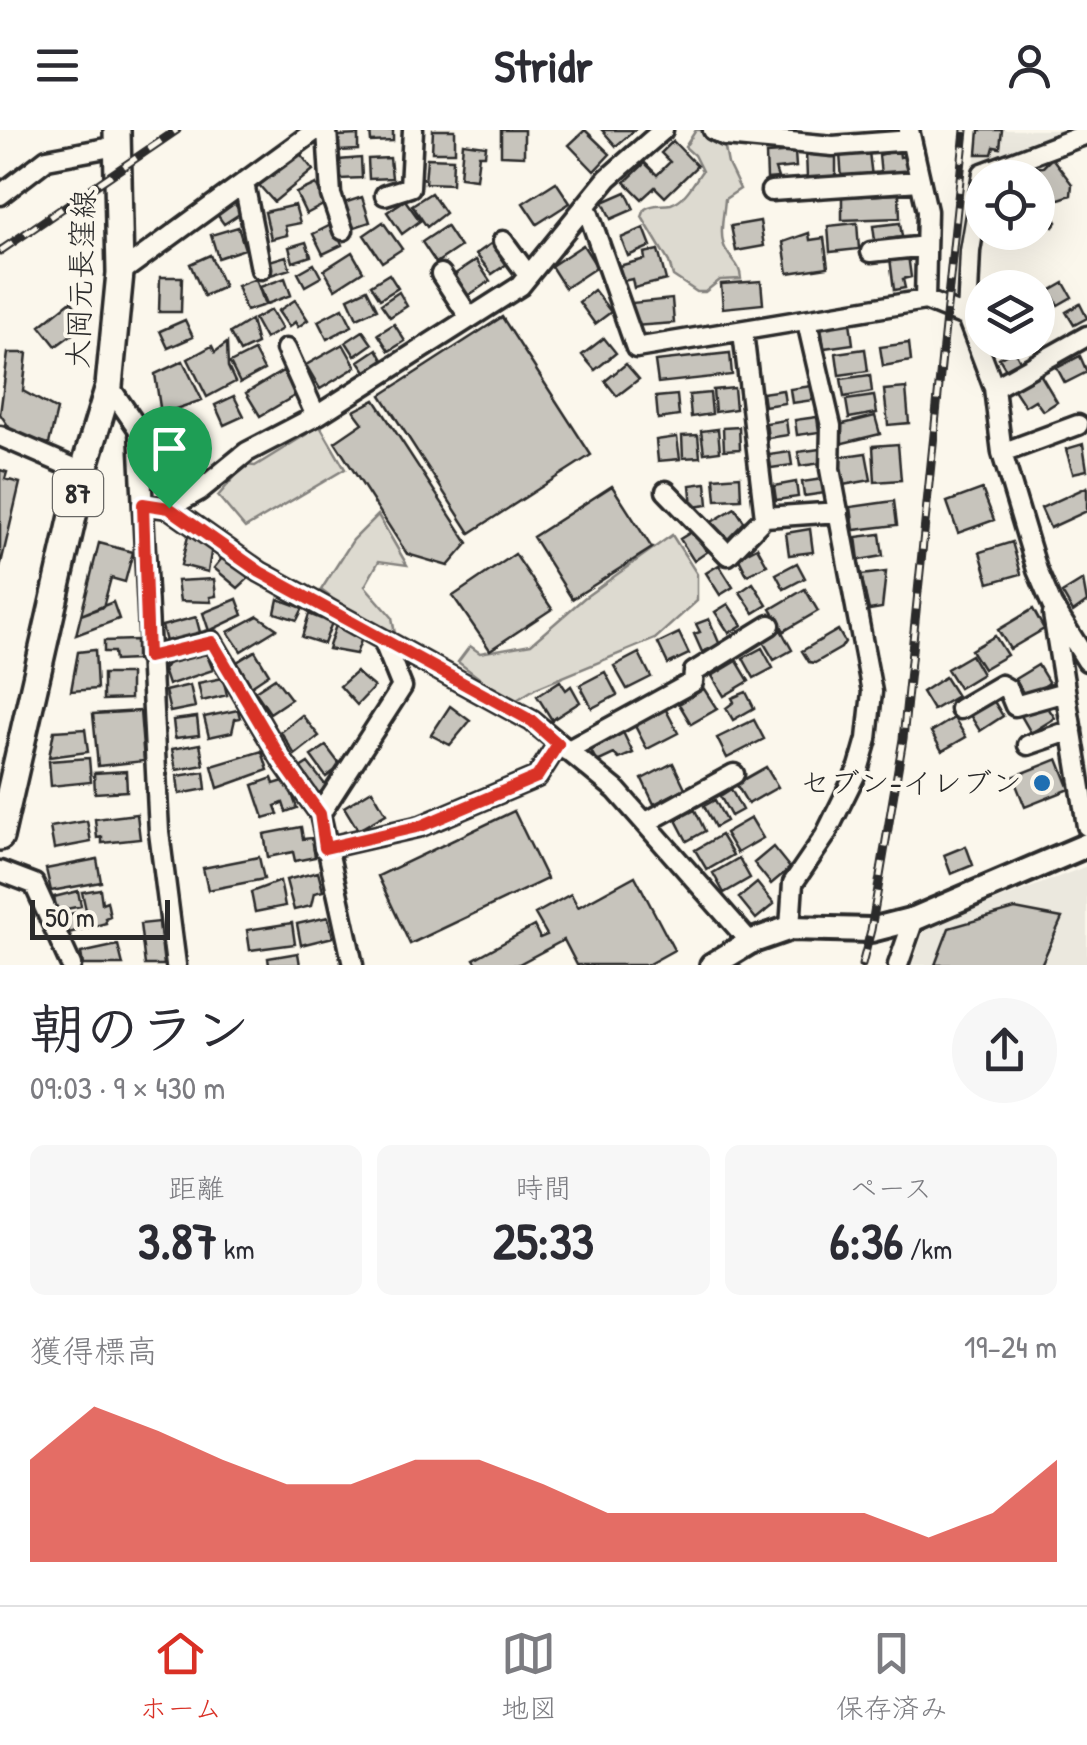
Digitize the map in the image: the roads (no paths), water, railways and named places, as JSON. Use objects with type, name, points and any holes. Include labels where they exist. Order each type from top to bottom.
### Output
[{"type":"main road","name":"大岡元長窪線","points":[[0,836],[83,472],[109,386],[120,272],[117,138]]},
{"type":"street","points":[[120,272],[316,130]]},
{"type":"street","points":[[327,130],[331,195],[343,230]]},
{"type":"street","points":[[384,195],[410,188],[413,130]]},
{"type":"street","points":[[169,508],[199,491],[248,452],[316,416],[520,286],[608,178],[663,130]]},
{"type":"street","points":[[713,130],[725,136],[833,146],[910,135],[927,211],[925,300]]},
{"type":"street","points":[[969,270],[983,173],[1087,134]]},
{"type":"street","points":[[0,195],[47,159],[117,138]]},
{"type":"street","points":[[770,191],[920,181]]},
{"type":"street","points":[[244,183],[261,269]]},
{"type":"street","points":[[586,206],[636,348],[925,300],[965,316]]},
{"type":"street","points":[[503,241],[528,275]]},
{"type":"street","points":[[870,252],[926,246]]},
{"type":"street","points":[[441,274],[470,318]]},
{"type":"street","points":[[790,928],[793,883],[825,836],[859,767],[868,739],[872,692],[830,470],[831,426],[808,322]]},
{"type":"street","points":[[743,332],[765,517]]},
{"type":"street","points":[[994,388],[1087,336]]},
{"type":"street","points":[[286,349],[316,416]]},
{"type":"street","points":[[983,360],[994,388],[1002,453],[1037,570],[1052,605],[1087,660]]},
{"type":"street","points":[[109,386],[139,430],[159,832],[176,965]]},
{"type":"street","points":[[1002,453],[1078,425]]},
{"type":"street","points":[[0,436],[83,472]]},
{"type":"street","points":[[666,491],[728,555],[765,517],[838,512]]},
{"type":"street","points":[[143,504],[169,508],[260,572],[532,721],[616,790],[750,942]]},
{"type":"street","points":[[1052,605],[1087,826]]},
{"type":"street","points":[[325,848],[421,826],[537,777],[562,747],[694,682],[694,672],[770,626]]},
{"type":"street","points":[[320,814],[402,686],[382,639]]},
{"type":"street","points":[[148,657],[212,642],[283,762],[320,814],[353,965]]},
{"type":"street","points":[[960,709],[1001,686],[1008,689],[1015,706],[1066,692]]},
{"type":"street","points":[[1028,745],[1072,730]]},
{"type":"street","points":[[644,822],[734,774]]},
{"type":"street","points":[[712,965],[750,942],[790,928],[872,930],[914,919],[1087,845]]},
{"type":"street","points":[[0,871],[34,884],[71,965]]},
{"type":"street","points":[[898,965],[914,919]]},
{"type":"railway","points":[[0,251],[177,130]]},
{"type":"railway","points":[[862,965],[903,739],[965,130]]},
{"type":"place","name":"セブン-イレブン","points":[[1042,783]]}]
